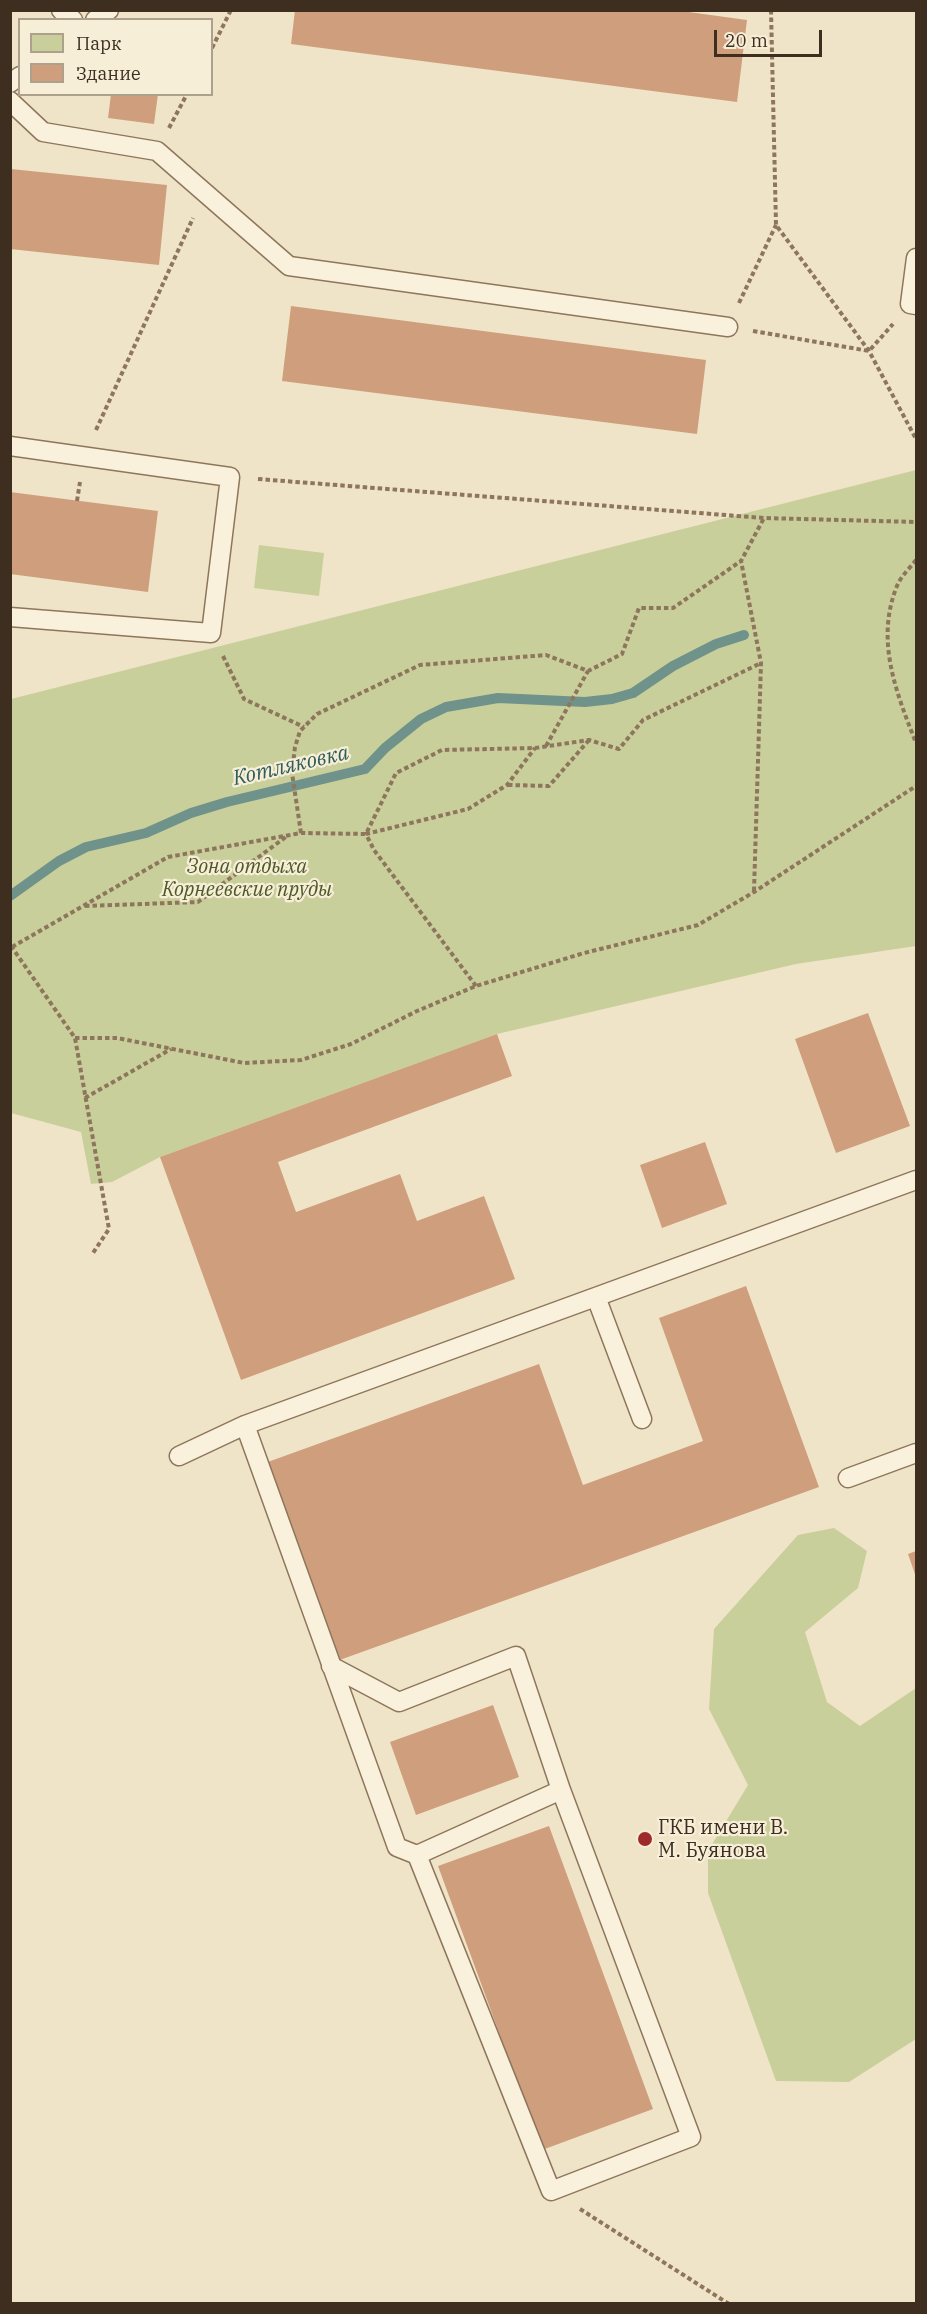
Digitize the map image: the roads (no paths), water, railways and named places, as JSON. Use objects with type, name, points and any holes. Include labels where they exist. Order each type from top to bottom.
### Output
[{"type":"lane","points":[[10,101],[43,132],[157,151],[289,266],[728,327]]},
{"type":"lane","points":[[913,305],[916,258]]},
{"type":"lane","points":[[10,446],[230,477],[211,633],[10,617]]},
{"type":"lane","points":[[179,1456],[245,1425],[916,1180]]},
{"type":"lane","points":[[596,1297],[642,1419]]},
{"type":"lane","points":[[245,1425],[397,1847],[417,1855],[561,1790]]},
{"type":"lane","points":[[848,1478],[916,1453]]},
{"type":"lane","points":[[331,1666],[399,1702],[516,1656],[561,1790],[691,2137],[551,2191],[417,1855]]},
{"type":"waterway","name":"Котляковка","points":[[10,896],[59,861],[86,847],[146,833],[191,813],[227,802],[365,769],[385,748],[421,719],[446,707],[498,698],[585,702],[612,699],[633,693],[673,666],[716,644],[744,635]]},
{"type":"place","name":"ГКБ имени В. М. Буянова","points":[[645,1839]]},
{"type":"park label","name":"Зона отдыха Корнеевские пруды","points":[[247,878]]}]
